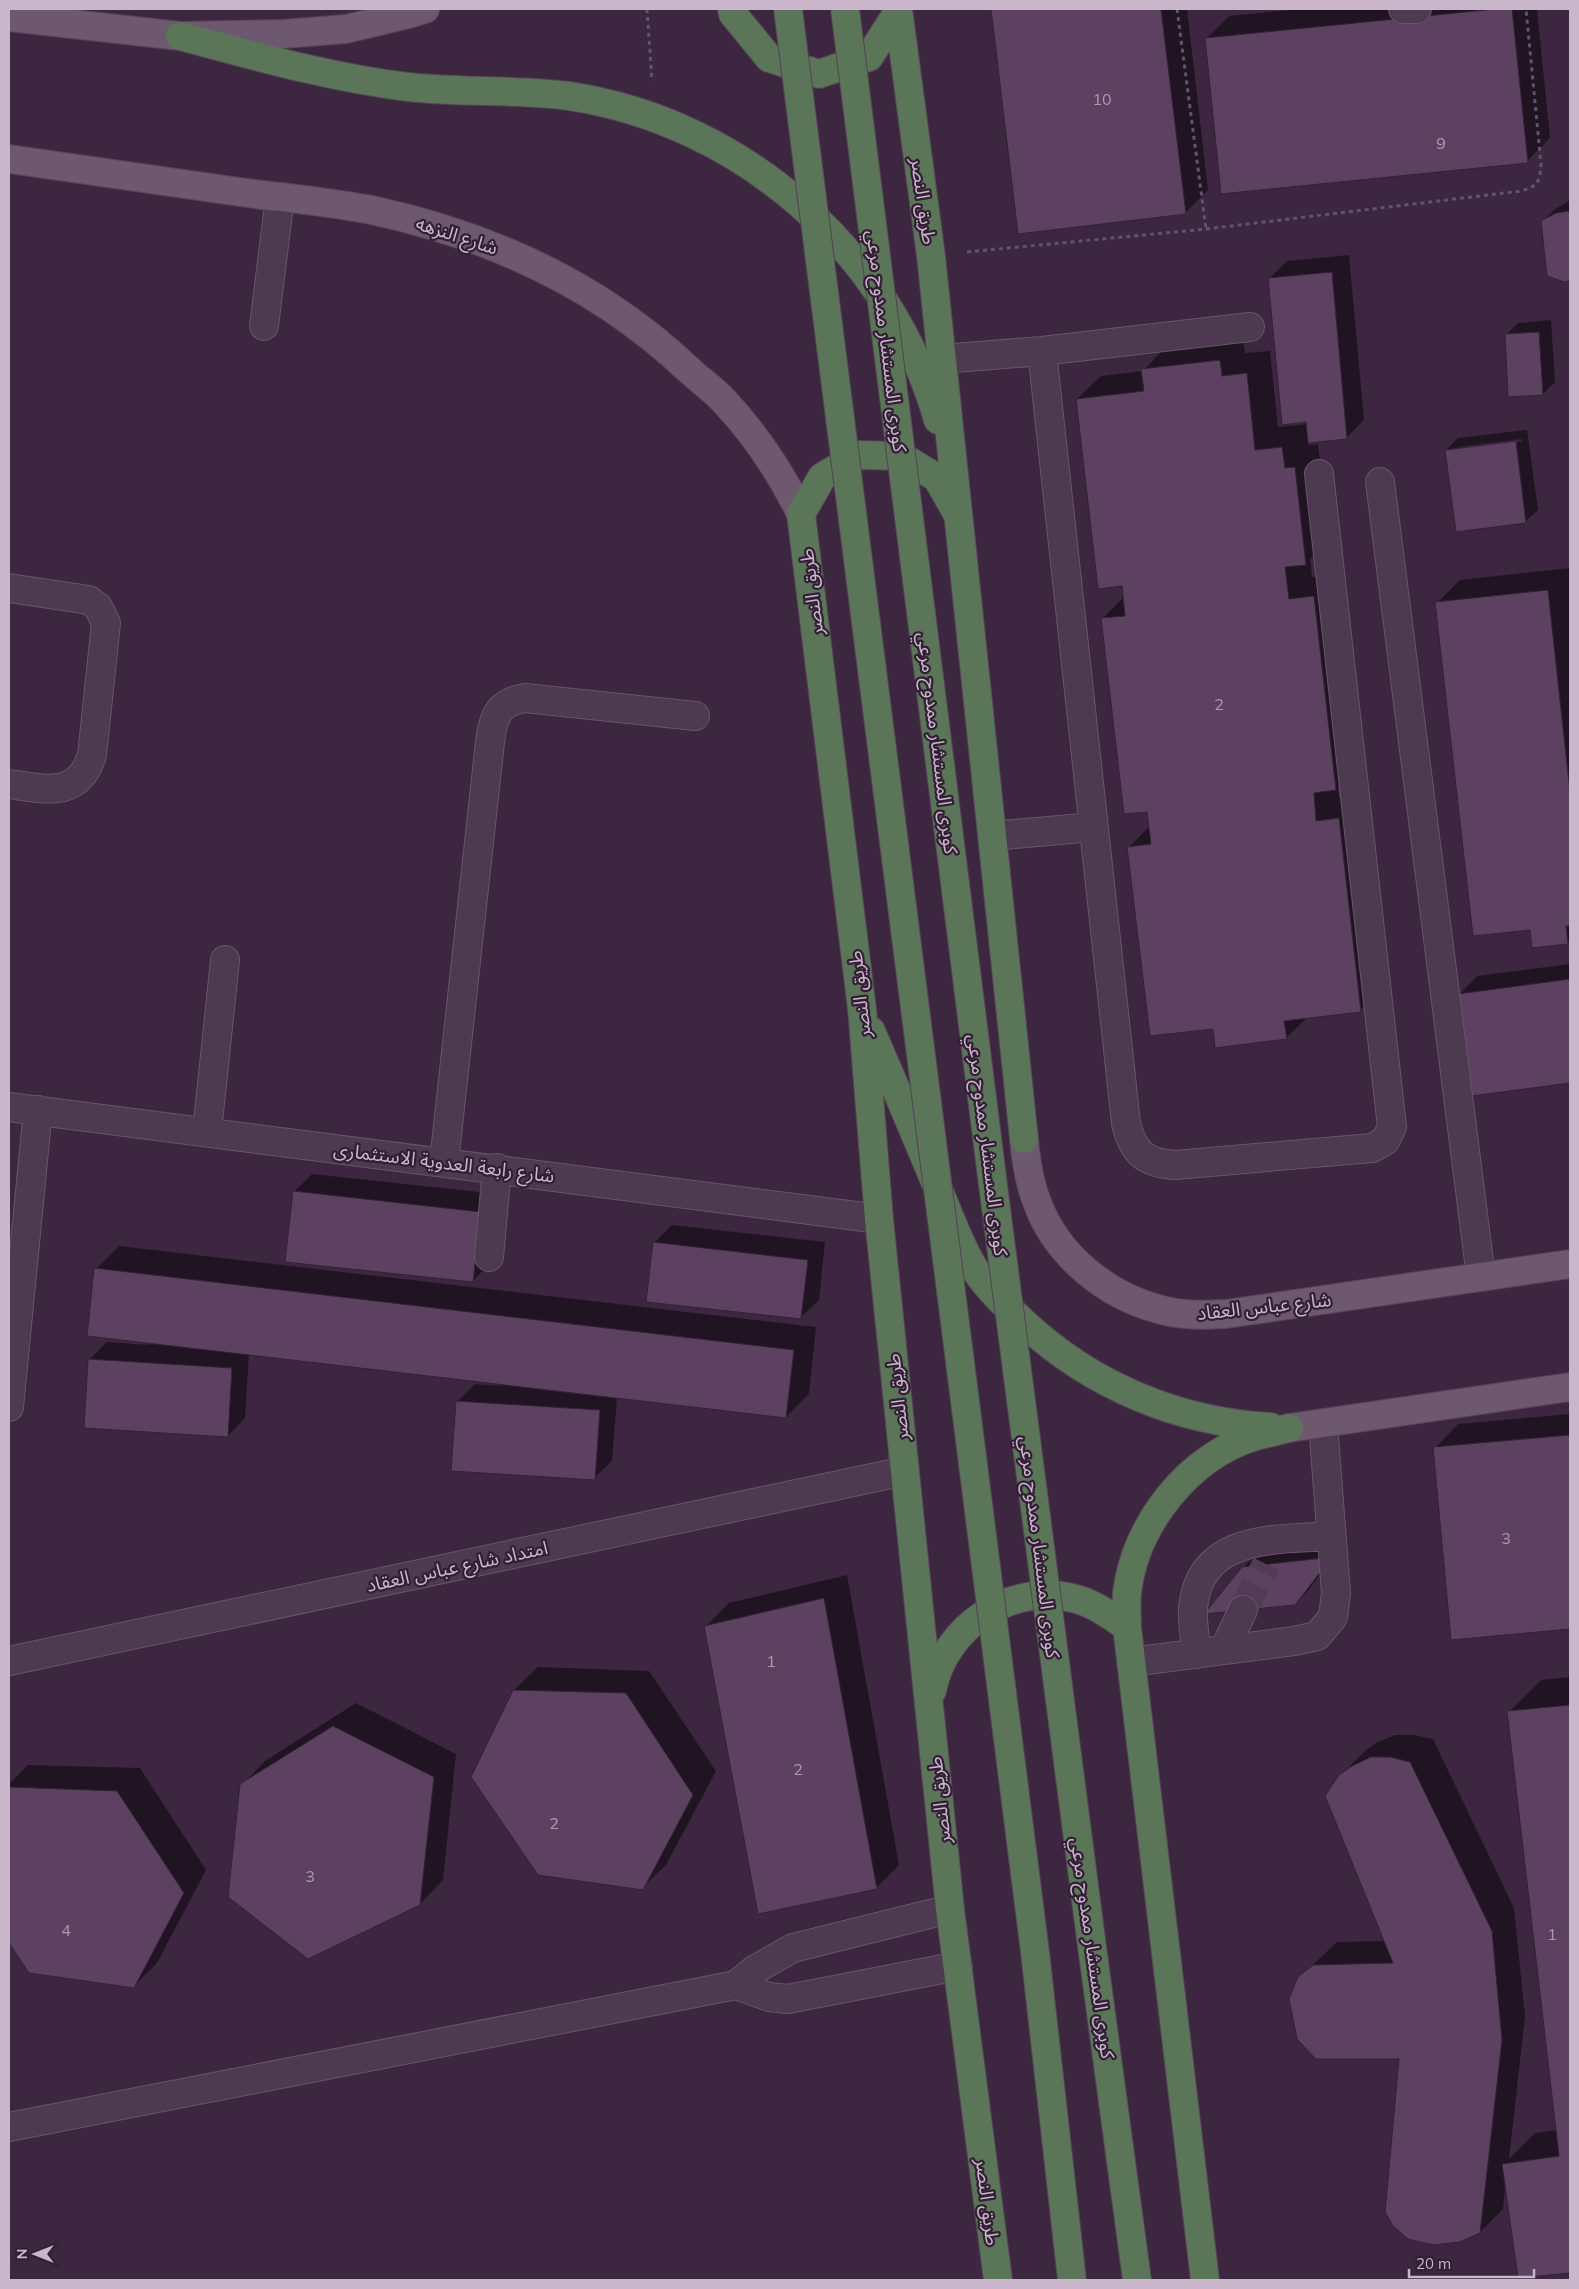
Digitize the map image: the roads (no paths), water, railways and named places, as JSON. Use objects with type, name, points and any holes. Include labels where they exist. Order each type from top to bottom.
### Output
[{"type":"highway","points":[[732,9],[733,14],[769,58],[819,74],[869,56],[898,10]]},
{"type":"highway","points":[[788,9],[1034,1942],[1072,2280]]},
{"type":"highway","name":"كوبرى المستشار ممدوح مرعي","points":[[845,9],[993,1184],[1137,2280]]},
{"type":"highway","name":"طريق النصر","points":[[898,10],[932,256],[1024,1139]]},
{"type":"highway","points":[[180,36],[285,64],[390,84],[470,92],[520,92],[569,96],[617,106],[654,119],[724,149],[752,166],[800,203],[842,245],[879,293],[909,345],[932,400],[955,481]]},
{"type":"highway","points":[[801,514],[822,477],[859,455],[901,456],[937,478],[958,516]]},
{"type":"highway","name":"طريق النصر","points":[[801,514],[862,1009],[879,1219],[950,1909],[998,2280]]},
{"type":"highway","points":[[862,1009],[975,1270],[1006,1306],[1049,1344],[1080,1367],[1118,1389],[1159,1406],[1202,1418],[1245,1426],[1289,1428]]},
{"type":"highway","points":[[1205,2280],[1127,1627],[1127,1592],[1136,1557],[1150,1525],[1169,1496],[1194,1470],[1223,1451],[1255,1436],[1289,1428]]},
{"type":"highway","points":[[929,1703],[935,1674],[948,1648],[967,1626],[991,1609],[1018,1598],[1047,1595],[1076,1599],[1103,1610],[1127,1627]]},
{"type":"main road","points":[[9,17],[180,36],[283,34],[346,29],[425,9]]},
{"type":"main road","name":"شارع النزهه","points":[[9,159],[373,211],[454,232],[520,256],[582,288],[612,307],[661,344],[722,399],[744,423],[765,451],[784,480],[801,514]]},
{"type":"main road","name":"شارع عباس العقاد","points":[[1024,1139],[1028,1172],[1037,1204],[1053,1233],[1074,1260],[1099,1282],[1128,1298],[1159,1310],[1192,1315],[1226,1314],[1570,1264]]},
{"type":"main road","points":[[1289,1428],[1570,1387]]},
{"type":"street","points":[[1404,9],[1417,9]]},
{"type":"street","points":[[264,326],[280,198]]},
{"type":"street","points":[[942,359],[1042,351],[1250,327]]},
{"type":"street","points":[[1042,351],[1126,1123],[1130,1140],[1141,1155],[1157,1163],[1175,1165],[1372,1148],[1385,1141],[1392,1127],[1319,474]]},
{"type":"street","points":[[1380,482],[1481,1277]]},
{"type":"street","points":[[9,588],[89,600],[98,607],[103,615],[106,631],[89,767],[81,777],[62,788],[52,790],[9,784]]},
{"type":"street","points":[[444,1162],[492,724],[497,714],[514,700],[525,698],[695,716]]},
{"type":"street","points":[[992,836],[1094,827]]},
{"type":"street","points":[[206,1132],[224,960]]},
{"type":"street","name":"شارع رابعة العدوية الاستثمارى","points":[[9,1107],[497,1168],[879,1219]]},
{"type":"street","points":[[9,1407],[38,1110]]},
{"type":"street","points":[[489,1257],[497,1168]]},
{"type":"street","points":[[1131,1662],[1294,1641],[1317,1636],[1333,1618],[1336,1593],[1323,1424]]},
{"type":"street","name":"امتداد شارع عباس العقاد","points":[[9,1661],[905,1471]]},
{"type":"street","points":[[1197,1654],[1193,1609],[1197,1590],[1205,1572],[1218,1557],[1235,1547],[1278,1540],[1331,1536]]},
{"type":"street","points":[[1266,1564],[1278,1540]]},
{"type":"street","points":[[1224,1650],[1243,1610]]},
{"type":"street","points":[[9,2127],[736,1985],[754,1970],[793,1948],[950,1909]]},
{"type":"street","points":[[736,1985],[769,1998],[788,1999],[958,1966]]},
{"type":"tunnel","points":[[1243,1610],[1266,1564]]}]
